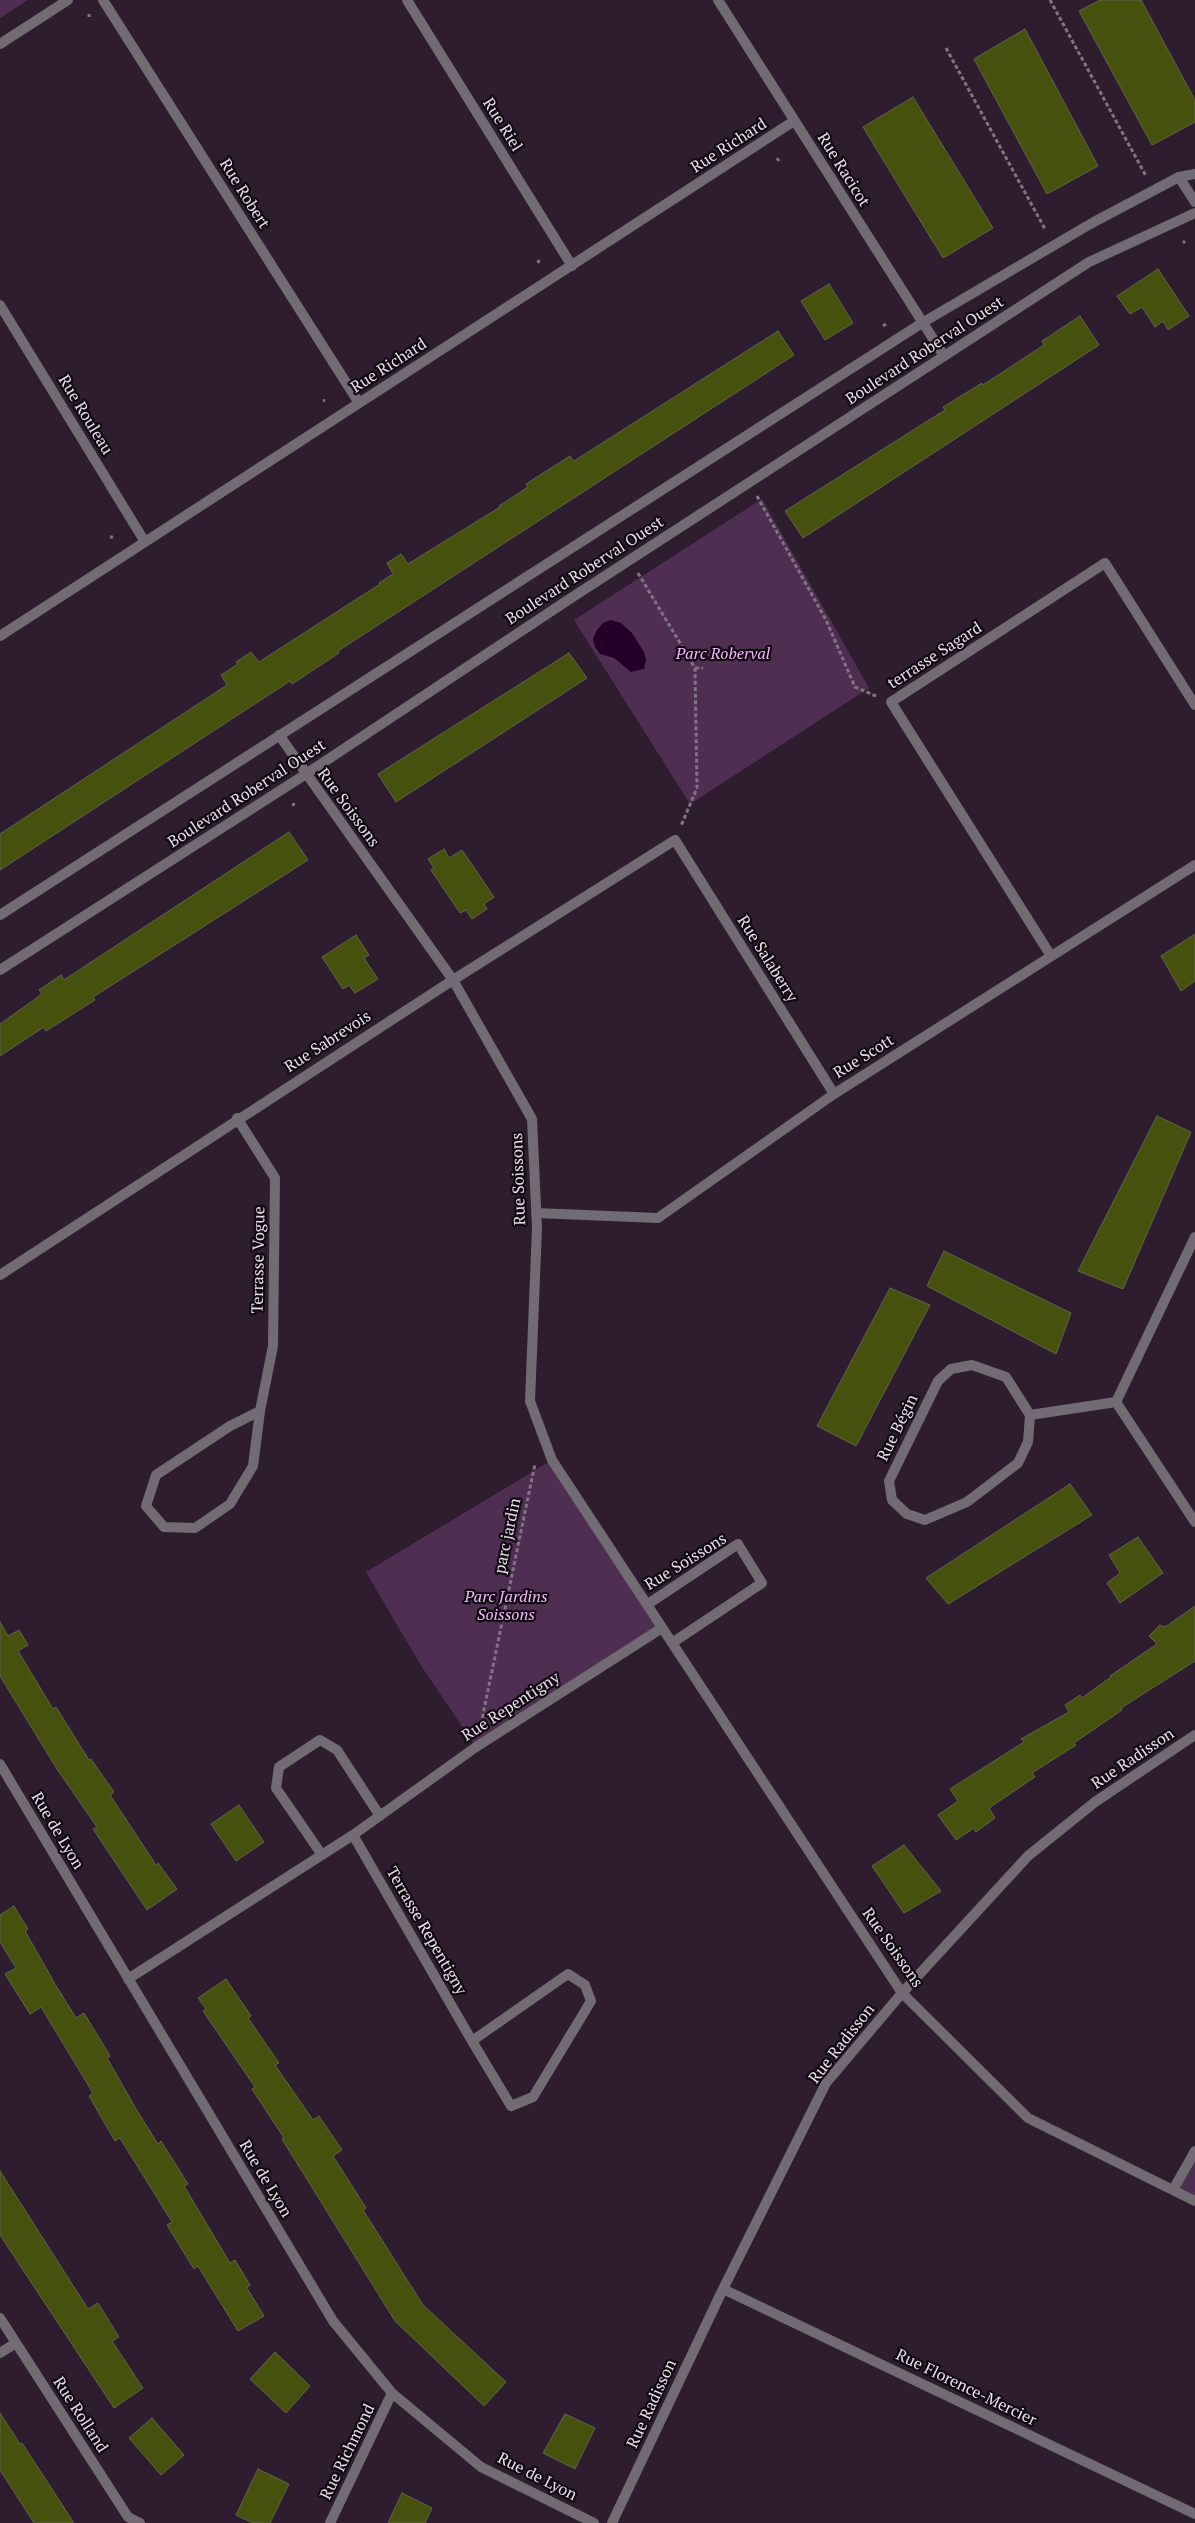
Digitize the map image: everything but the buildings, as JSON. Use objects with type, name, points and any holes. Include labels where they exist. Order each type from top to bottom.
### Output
[{"type":"street","points":[[0,44],[68,0]]},
{"type":"street","name":"Rue Robert","points":[[103,0],[359,403]]},
{"type":"street","name":"Rue Riel","points":[[407,0],[572,266]]},
{"type":"street","name":"Rue Racicot","points":[[718,0],[944,356]]},
{"type":"street","name":"Rue Richard","points":[[0,636],[794,122]]},
{"type":"street","name":"Boulevard Roberval Ouest","points":[[0,915],[922,322],[1092,223],[1180,177],[1195,174]]},
{"type":"street","points":[[1180,177],[1195,202]]},
{"type":"street","name":"Boulevard Roberval Ouest","points":[[0,970],[306,774],[568,600],[1089,262],[1195,213]]},
{"type":"street","name":"Rue Rouleau","points":[[0,305],[145,542]]},
{"type":"street","name":"terrasse Sagard","points":[[1051,956],[891,702],[1105,563],[1195,705]]},
{"type":"street","name":"Rue Soissons","points":[[279,735],[453,980],[532,1119],[536,1213],[530,1400],[550,1454],[662,1628],[902,1992],[1028,2118],[1195,2201]]},
{"type":"street","name":"Rue Sabrevois","points":[[0,1275],[237,1118],[675,840]]},
{"type":"street","name":"Rue Salaberry","points":[[675,840],[834,1094]]},
{"type":"street","name":"Rue Scott","points":[[536,1213],[658,1218],[834,1094],[1195,865]]},
{"type":"street","name":"Terrasse Vogue","points":[[237,1118],[275,1178],[273,1346],[260,1411],[253,1466],[230,1504],[195,1528],[164,1527],[146,1506],[156,1475],[230,1426],[260,1411]]},
{"type":"street","points":[[1116,1402],[1195,1237]]},
{"type":"street","name":"Rue Bégin","points":[[972,1365],[1006,1377],[1030,1415],[1028,1442],[1018,1463],[967,1502],[925,1520],[907,1514],[892,1500],[889,1481],[938,1381],[951,1369],[972,1365]]},
{"type":"street","points":[[1030,1415],[1116,1402]]},
{"type":"street","points":[[1116,1402],[1195,1522]]},
{"type":"street","name":"Rue Soissons","points":[[648,1604],[738,1544],[762,1584],[672,1643]]},
{"type":"street","name":"Rue Repentigny","points":[[128,1979],[353,1835],[476,1747],[662,1628]]},
{"type":"street","name":"Rue Radisson","points":[[612,2523],[723,2289],[826,2083],[902,1992],[1028,1856],[1095,1802],[1195,1735]]},
{"type":"street","points":[[322,1855],[276,1788],[279,1767],[287,1761],[320,1740],[326,1743],[337,1750],[380,1816]]},
{"type":"street","name":"Rue de Lyon","points":[[0,1764],[333,2322],[392,2393],[481,2467],[594,2523]]},
{"type":"street","name":"Terrasse Repentigny","points":[[353,1835],[472,2041],[511,2106],[533,2097],[591,2001],[585,1985],[568,1974],[472,2041]]},
{"type":"street","points":[[1173,2190],[1195,2151]]},
{"type":"street","name":"Rue Florence-Mercier","points":[[723,2289],[1195,2514]]},
{"type":"street","name":"Rue Rolland","points":[[0,2318],[128,2517],[140,2523]]},
{"type":"street","points":[[0,2353],[16,2343]]},
{"type":"street","name":"Rue Richmond","points":[[330,2523],[392,2393]]},
{"type":"path","points":[[1050,0],[1147,179]]},
{"type":"path","points":[[946,48],[1045,229]]},
{"type":"path","points":[[757,495],[826,620],[855,687],[891,702]]},
{"type":"path","points":[[638,573],[695,668],[697,788],[675,840]]},
{"type":"path","points":[[695,668],[702,668]]},
{"type":"path","name":"parc jardin","points":[[476,1747],[536,1464],[550,1454]]},
{"type":"green space","points":[[0,0],[28,0],[0,18]]},
{"type":"green space","name":"Parc Roberval","points":[[762,499],[869,688],[690,804],[574,620]]},
{"type":"green space","name":"Parc Jardins Soissons","points":[[552,1460],[662,1628],[476,1747],[420,1664],[366,1572]]},
{"type":"green space","points":[[1195,2151],[1195,2201],[1173,2190]]},
{"type":"shaded area","points":[[611,620],[621,623],[632,633],[644,652],[646,659],[644,669],[631,672],[614,658],[600,654],[595,647],[593,639],[597,630],[603,623]]}]
